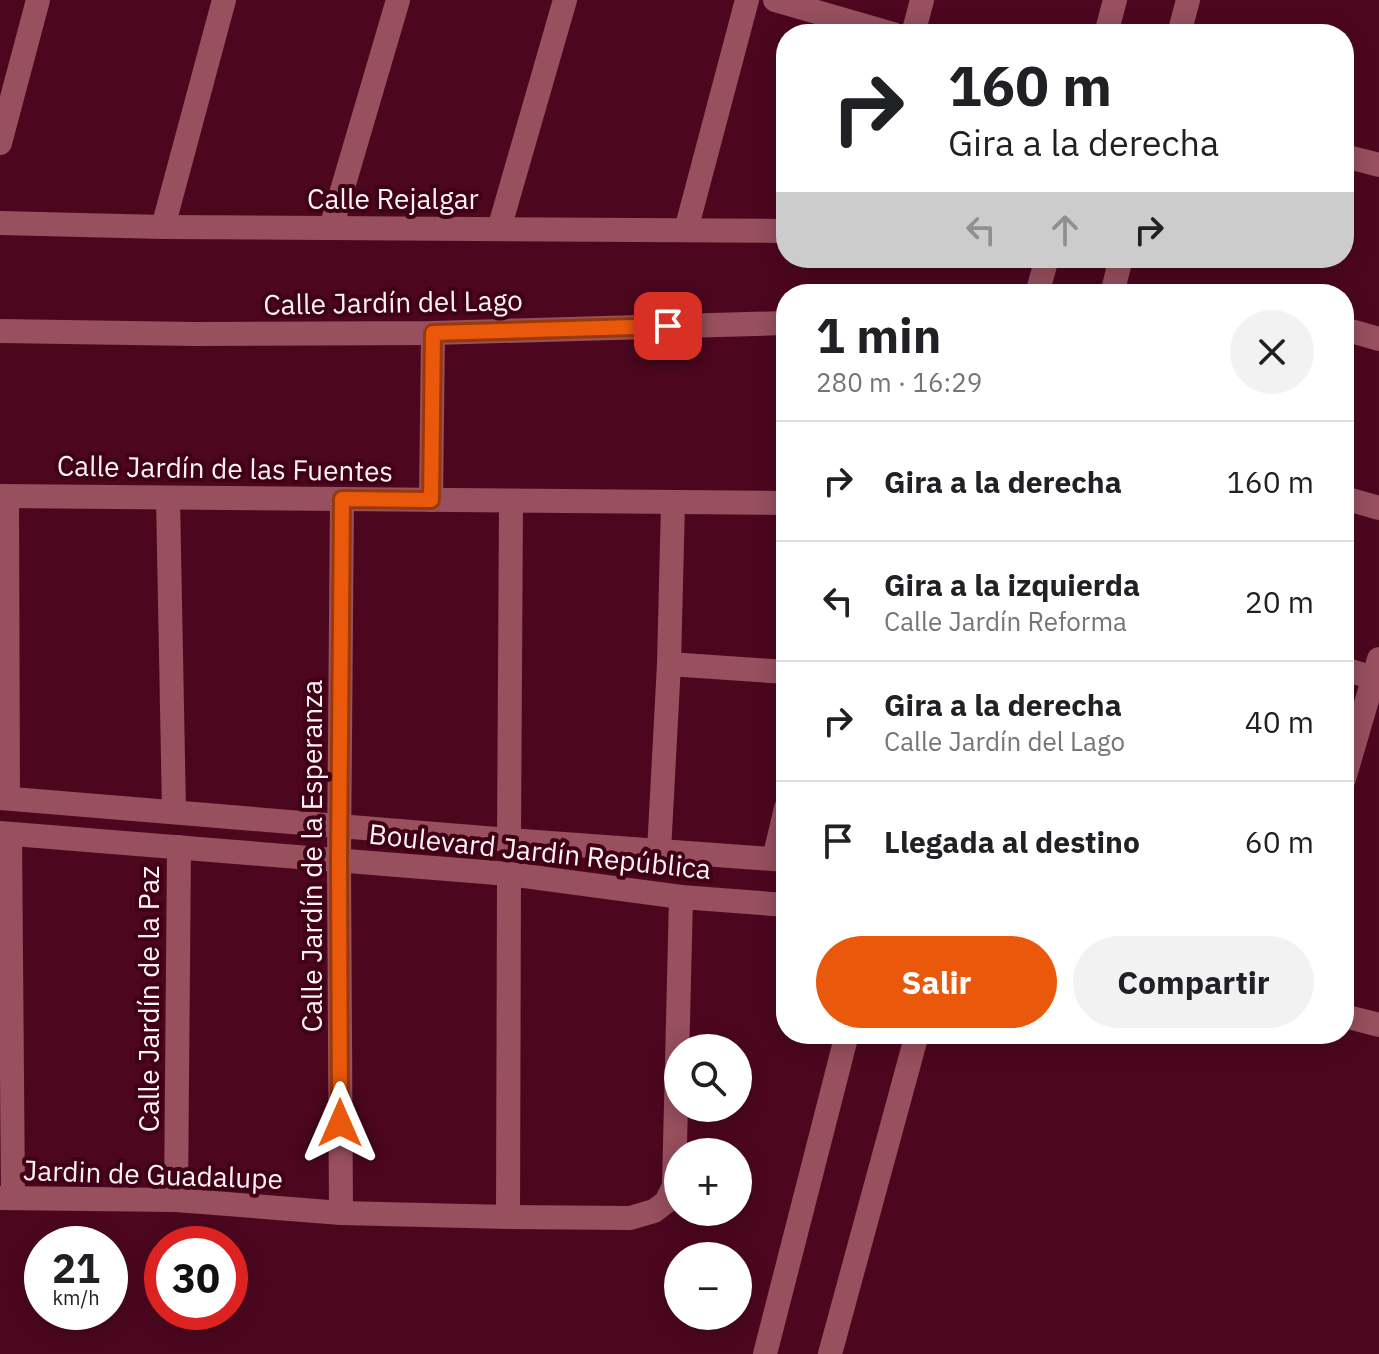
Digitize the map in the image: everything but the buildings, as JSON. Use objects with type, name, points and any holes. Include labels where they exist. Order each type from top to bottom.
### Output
[{"type":"street","points":[[0,143],[38,0]]},
{"type":"street","points":[[163,227],[224,0]]},
{"type":"street","points":[[331,228],[398,0]]},
{"type":"street","points":[[499,229],[565,0]]},
{"type":"street","points":[[686,230],[747,0]]},
{"type":"street","points":[[775,0],[858,24]]},
{"type":"street","points":[[916,24],[922,0]]},
{"type":"street","points":[[1109,24],[1115,0]]},
{"type":"street","points":[[1182,24],[1188,0]]},
{"type":"street","points":[[1354,159],[1379,165]]},
{"type":"street","name":"Calle Rejalgar","points":[[0,223],[776,231]]},
{"type":"street","name":"Calle Jardín del Lago","points":[[0,331],[433,333],[776,323]]},
{"type":"street","points":[[1354,332],[1379,339]]},
{"type":"street","points":[[431,500],[433,333]]},
{"type":"street","points":[[4,496],[4,798]]},
{"type":"street","name":"Calle Jardín de las Fuentes","points":[[4,496],[776,503]]},
{"type":"street","points":[[168,498],[174,811]]},
{"type":"street","name":"Calle Jardín de la Esperanza","points":[[341,1213],[339,825],[342,499]]},
{"type":"street","points":[[509,840],[511,501]]},
{"type":"street","points":[[1354,501],[1379,508]]},
{"type":"street","points":[[659,851],[669,664],[673,503]]},
{"type":"street","points":[[669,664],[776,671]]},
{"type":"street","points":[[1354,669],[1376,668],[1354,744]]},
{"type":"street","name":"Boulevard Jardín República","points":[[4,798],[776,859]]},
{"type":"street","points":[[5,833],[6,1198]]},
{"type":"street","name":"Boulevard Jardín República","points":[[5,833],[509,874],[681,897],[776,904]]},
{"type":"street","name":"Calle Jardín de la Paz","points":[[176,1200],[179,847]]},
{"type":"street","points":[[508,1217],[509,874]]},
{"type":"street","name":"Jardin de Guadalupe","points":[[6,1198],[176,1200],[341,1213],[508,1217],[630,1218],[654,1211],[666,1202],[674,1186],[681,897]]},
{"type":"street","points":[[1354,1019],[1379,1025]]},
{"type":"street","points":[[765,1354],[844,1044]]},
{"type":"street","points":[[830,1354],[914,1044]]},
{"type":"route","points":[[340,1123],[342,499],[431,500],[433,333],[668,326]]}]
